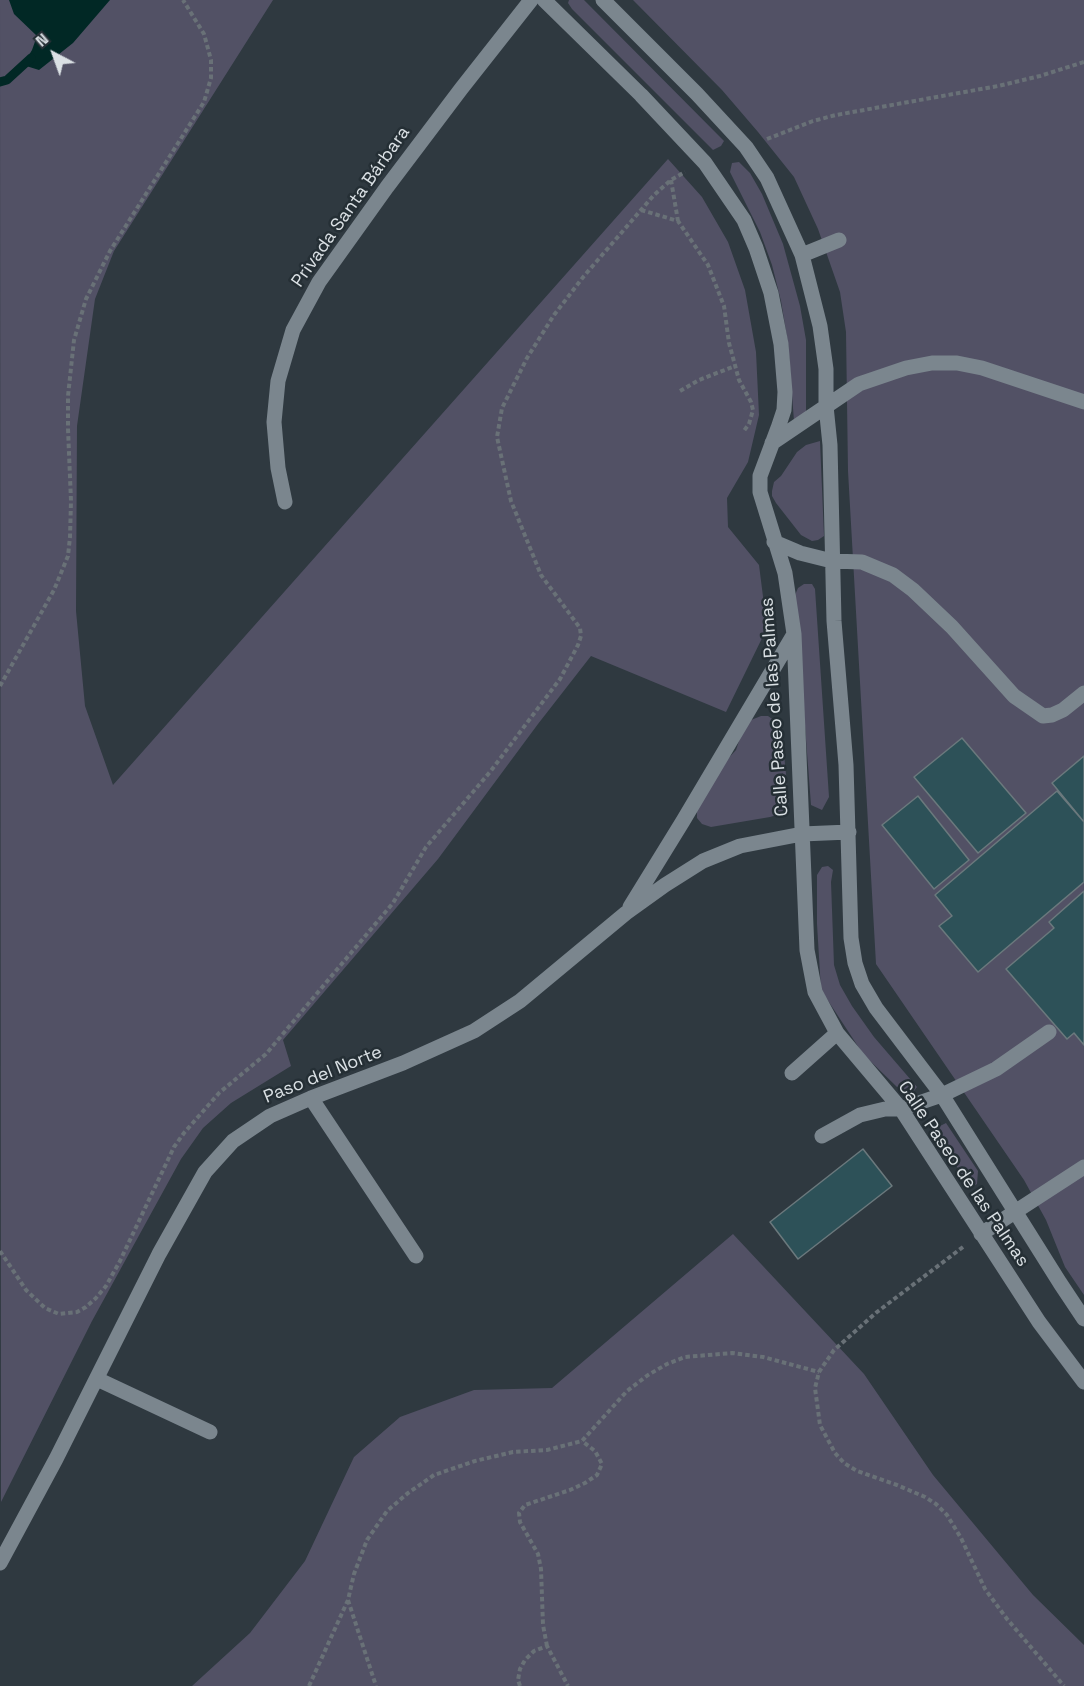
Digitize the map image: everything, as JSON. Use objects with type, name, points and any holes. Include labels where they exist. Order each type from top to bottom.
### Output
[{"type":"street","name":"Privada Santa Bárbara","points":[[285,502],[278,468],[274,422],[278,381],[293,330],[319,282],[387,187],[460,88],[531,0]]},
{"type":"street","name":"Calle Paseo de las Palmas","points":[[544,0],[641,95],[705,163],[730,198],[748,230],[775,309],[781,344],[784,410],[760,476],[760,492],[785,573],[794,634],[804,899],[810,971],[815,992],[837,1033],[901,1109],[1039,1322],[1084,1382]]},
{"type":"street","name":"Calle Paseo de las Palmas","points":[[603,0],[697,94],[746,147],[767,178],[802,255],[820,326],[826,369],[834,621],[846,765],[851,938],[855,963],[862,984],[876,1008],[942,1095],[1084,1319]]},
{"type":"street","points":[[802,255],[839,240]]},
{"type":"street","points":[[772,444],[859,384],[906,368],[932,363],[957,363],[982,368],[1084,402]]},
{"type":"street","points":[[774,542],[800,553],[832,561],[862,562],[893,575],[913,590],[952,627],[1014,696],[1043,716],[1063,710],[1084,693]]},
{"type":"street","points":[[626,913],[794,634]]},
{"type":"street","name":"Paso del Norte","points":[[0,1563],[56,1459],[159,1254],[205,1172],[233,1141],[270,1116],[404,1063],[474,1031],[520,1001],[626,913],[704,861],[740,846],[802,834],[849,832]]},
{"type":"street","points":[[822,1136],[860,1115],[885,1109],[901,1109],[942,1095],[996,1069],[1049,1032]]},
{"type":"street","points":[[792,1073],[837,1033]]},
{"type":"street","points":[[311,1098],[416,1256]]},
{"type":"street","points":[[981,1234],[1084,1167]]},
{"type":"street","points":[[97,1379],[210,1432]]},
{"type":"path","points":[[0,686],[54,590],[68,556],[71,501],[68,396],[77,325],[98,273],[126,225],[188,130],[204,102],[211,78],[211,60],[204,34],[183,0]]},
{"type":"path","points":[[746,147],[813,121],[836,115],[1005,85],[1084,62]]},
{"type":"path","points":[[0,1251],[26,1290],[45,1308],[58,1314],[77,1312],[96,1298],[106,1286],[120,1261],[174,1147],[184,1133],[219,1093],[266,1054],[393,903],[426,847],[490,772],[560,679],[578,645],[581,636],[580,628],[541,575],[520,528],[501,462],[497,437],[499,421],[511,387],[554,315],[584,276],[654,195],[671,180],[705,163]]},
{"type":"path","points":[[671,180],[678,220],[699,249],[716,285],[727,321],[729,343],[735,366],[753,410],[749,424],[743,432]]},
{"type":"path","points":[[641,210],[678,220]]},
{"type":"path","points":[[680,391],[699,380],[735,366]]},
{"type":"path","points":[[981,1234],[834,1350],[819,1372],[815,1388],[820,1425],[835,1453],[844,1462],[857,1471],[911,1490],[941,1509],[953,1522],[985,1588],[1064,1686]]},
{"type":"path","points":[[309,1686],[348,1600],[354,1574],[367,1540],[387,1510],[434,1475],[475,1461],[513,1452],[547,1450],[582,1441],[627,1391],[648,1374],[685,1357],[732,1353],[753,1355],[819,1372]]},
{"type":"path","points":[[568,1686],[547,1646],[543,1625],[541,1569],[538,1554],[520,1522],[519,1513],[525,1505],[585,1484],[597,1475],[602,1464],[595,1451],[582,1441]]},
{"type":"path","points":[[348,1600],[376,1686]]},
{"type":"path","points":[[519,1686],[520,1669],[525,1660],[534,1651],[547,1646]]},
{"type":"shaded area","points":[[0,0],[273,0],[114,251],[95,299],[77,426],[76,611],[85,706],[113,785],[668,159],[702,197],[728,242],[745,290],[756,352],[759,415],[748,462],[727,498],[728,527],[759,565],[767,628],[726,712],[591,656],[438,859],[283,1040],[291,1066],[231,1103],[203,1128],[181,1159],[92,1321],[1,1502]]},
{"type":"shaded area","points":[[9,0],[110,0],[73,43],[39,70],[23,65],[37,36],[14,14]]},
{"type":"shaded area","points":[[569,0],[584,0],[724,141],[721,146],[713,150],[572,9],[568,3]]},
{"type":"shaded area","points":[[633,0],[1084,0],[1084,1295],[1065,1267],[1046,1220],[1024,1180],[876,964],[848,471],[846,332],[840,292],[818,229],[794,177],[722,90]]},
{"type":"shaded area","points":[[739,162],[750,173],[762,194],[783,244],[800,306],[806,340],[806,414],[794,421],[788,343],[781,301],[772,265],[760,232],[730,172],[732,163]]},
{"type":"shaded area","points":[[820,441],[824,536],[812,541],[801,535],[776,503],[772,491],[774,482],[781,476],[797,452],[806,445]]},
{"type":"shaded area","points":[[804,584],[812,584],[815,589],[829,797],[822,810],[811,805],[795,595],[798,588]]},
{"type":"shaded area","points":[[768,716],[778,723],[782,735],[789,803],[780,814],[770,817],[711,827],[702,824],[697,818],[697,808],[724,763],[736,750],[743,729],[751,720]]},
{"type":"shaded area","points":[[828,866],[833,870],[831,882],[834,965],[840,985],[874,1037],[917,1087],[914,1091],[897,1087],[863,1054],[821,990],[817,875],[822,867]]},
{"type":"shaded area","points":[[946,1123],[978,1171],[977,1184],[972,1187],[937,1136],[936,1128]]},
{"type":"shaded area","points":[[733,1234],[864,1374],[933,1475],[1033,1595],[1084,1645],[1084,1686],[192,1686],[250,1633],[305,1561],[354,1457],[400,1417],[474,1390],[552,1388]]},
{"type":"building","points":[[962,738],[1026,813],[978,853],[914,777]]},
{"type":"building","points":[[1084,756],[1084,822],[1052,783]]},
{"type":"building","points":[[1057,791],[1084,822],[1084,882],[978,972],[939,926],[952,916],[935,895]]},
{"type":"building","points":[[918,796],[969,860],[934,889],[882,825]]},
{"type":"building","points":[[1084,891],[1084,1045],[1074,1033],[1067,1039],[1006,969],[1054,928],[1049,922]]},
{"type":"building","points":[[863,1149],[892,1186],[798,1259],[770,1222]]},
{"type":"waterway","points":[[0,82],[7,80],[31,58]]}]
